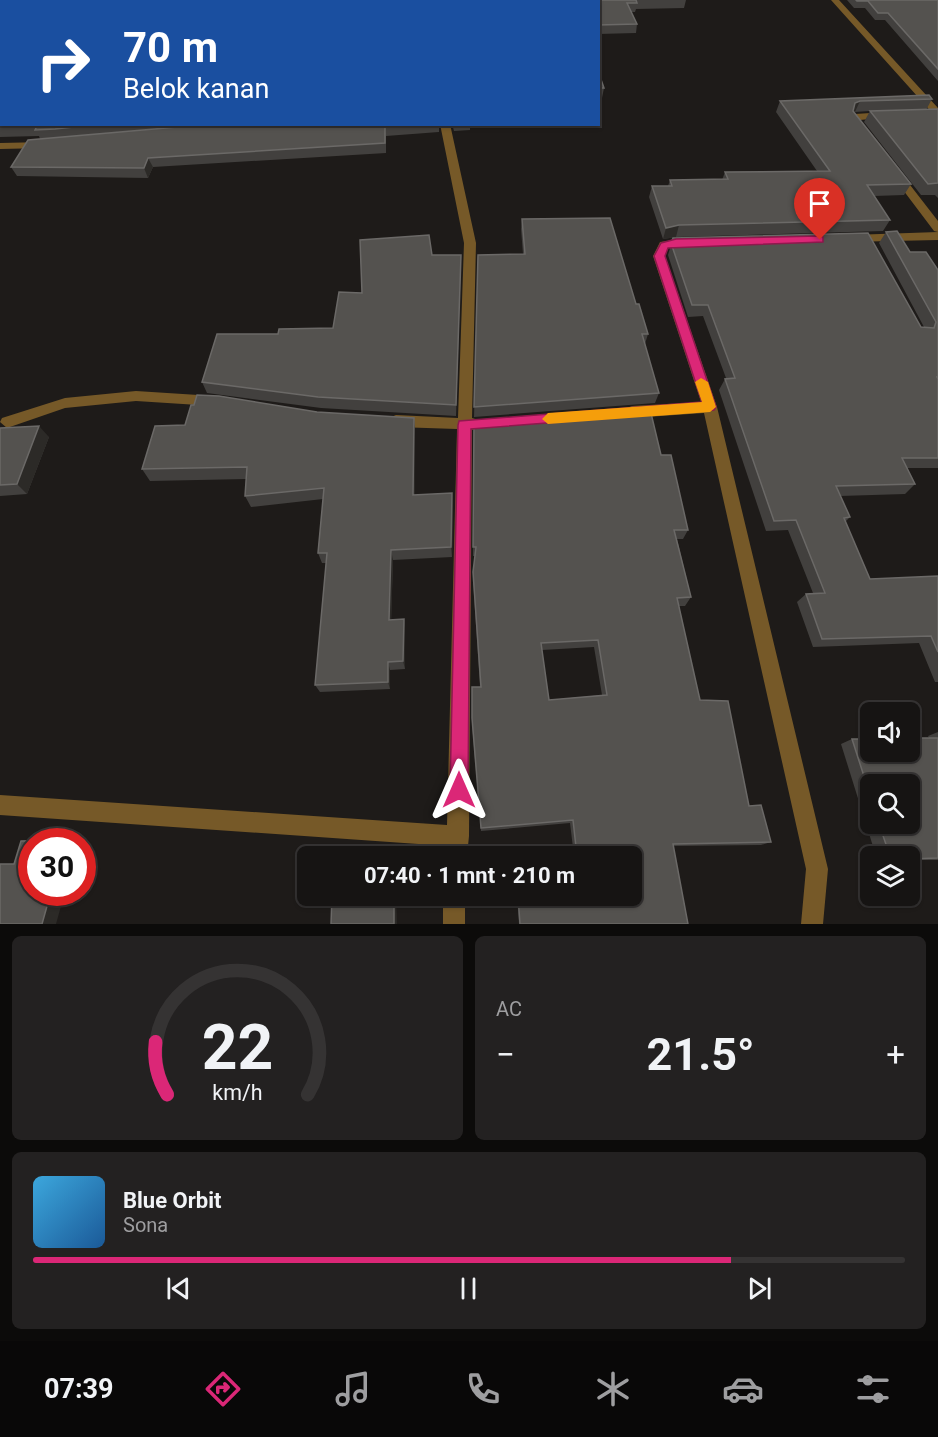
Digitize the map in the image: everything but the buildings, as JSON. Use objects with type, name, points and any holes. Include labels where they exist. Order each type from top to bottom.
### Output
[{"type":"street","points":[[835,0],[934,114]]},
{"type":"street","points":[[869,139],[855,121],[855,117],[894,115]]},
{"type":"street","points":[[0,805],[458,846],[464,425],[470,243],[445,126]]},
{"type":"street","points":[[0,146],[60,144]]},
{"type":"street","points":[[890,166],[938,229]]},
{"type":"street","points":[[831,239],[870,243],[938,236]]},
{"type":"street","points":[[700,242],[664,245],[659,256],[710,407],[817,869],[812,924]]},
{"type":"street","points":[[8,422],[65,403],[136,396],[225,401]]},
{"type":"street","points":[[616,414],[710,407]]},
{"type":"street","points":[[380,420],[464,425],[488,423]]},
{"type":"street","points":[[454,906],[454,924]]},
{"type":"slow traffic","points":[[548,419],[710,407],[701,382]]},
{"type":"route","points":[[459,790],[464,425],[710,407],[659,256],[664,245],[820,240]]}]
